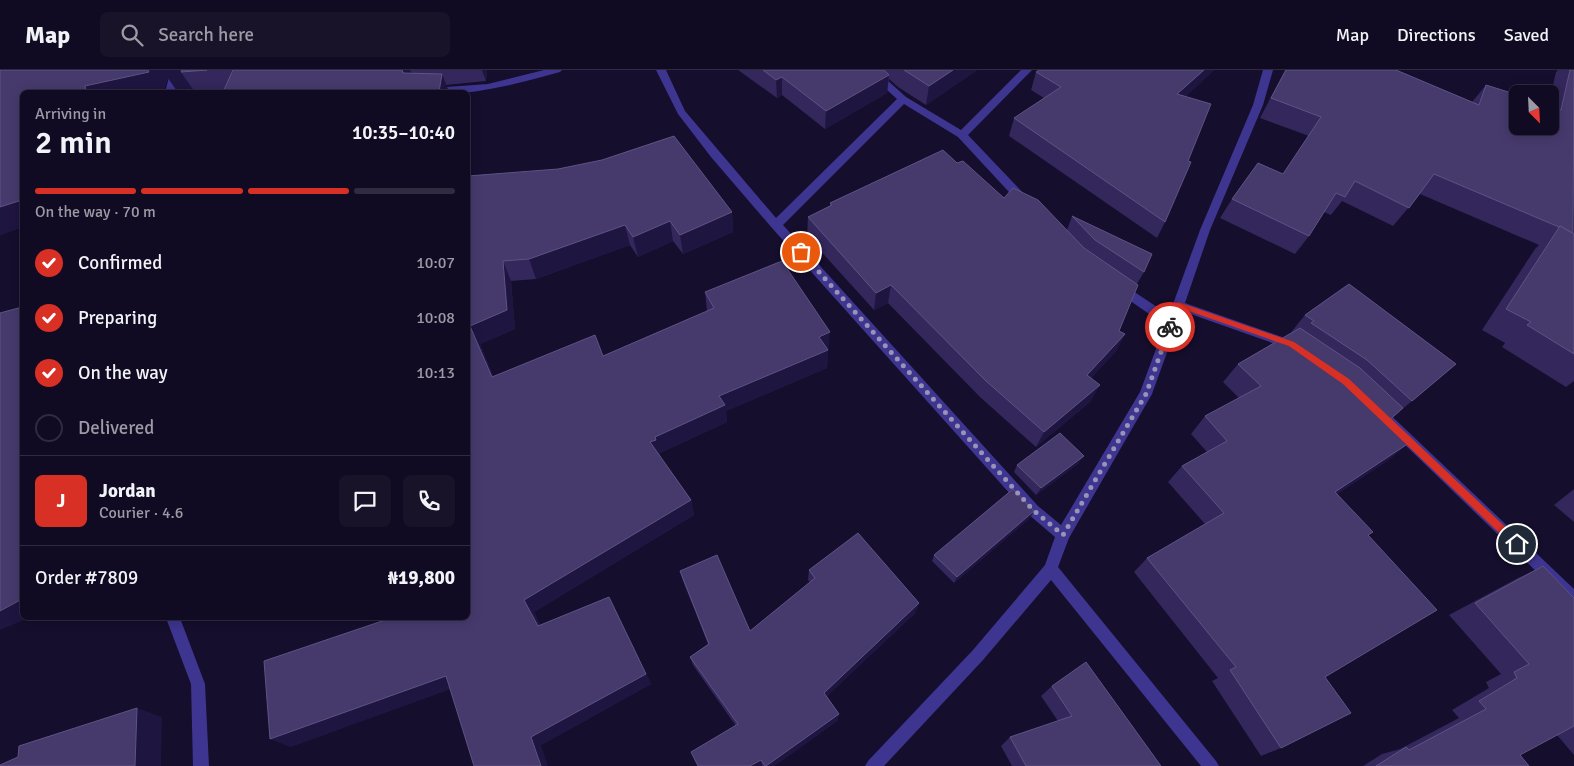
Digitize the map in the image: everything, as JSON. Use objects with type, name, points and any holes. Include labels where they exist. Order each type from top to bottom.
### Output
[{"type":"street","points":[[171,90],[176,70]]},
{"type":"street","points":[[446,90],[488,87],[557,70]]},
{"type":"street","points":[[661,70],[681,112],[776,225],[1033,510],[1063,535]]},
{"type":"street","points":[[870,70],[903,99],[962,135],[1029,205]]},
{"type":"street","points":[[962,135],[1027,70]]},
{"type":"street","points":[[873,766],[978,655],[1051,569],[1063,535],[1146,394],[1205,230],[1258,105],[1268,70]]},
{"type":"street","points":[[776,225],[903,99]]},
{"type":"street","points":[[1114,284],[1171,323]]},
{"type":"street","points":[[1178,305],[1292,344],[1307,354]]},
{"type":"street","points":[[1367,401],[1574,598]]},
{"type":"street","points":[[1051,569],[1211,766]]},
{"type":"street","points":[[174,620],[198,684],[201,766]]},
{"type":"building","points":[[0,70],[148,70],[149,72],[85,86],[86,90],[20,90],[20,201],[0,207]]},
{"type":"building","points":[[182,70],[207,70],[181,72]]},
{"type":"building","points":[[233,70],[402,70],[403,73],[442,74],[439,90],[224,90]]},
{"type":"building","points":[[763,70],[884,70],[889,75],[826,111],[782,77],[776,80]]},
{"type":"building","points":[[904,70],[953,70],[929,86]]},
{"type":"building","points":[[1039,70],[1204,70],[1177,94],[1211,104],[1188,161],[1191,162],[1165,222],[1014,118],[1061,87],[1036,72]]},
{"type":"building","points":[[1286,70],[1396,70],[1479,105],[1486,85],[1509,92],[1509,135],[1559,135],[1559,109],[1561,110],[1570,70],[1574,70],[1573,233],[1434,174],[1409,208],[1355,181],[1345,197],[1336,193],[1309,236],[1232,199],[1258,163],[1283,174],[1321,117],[1271,98]]},
{"type":"building","points":[[674,136],[732,212],[680,235],[670,221],[633,237],[625,225],[529,259],[503,261],[507,310],[470,326],[470,176],[558,169],[602,160]]},
{"type":"building","points":[[943,150],[957,163],[963,161],[1004,198],[1013,188],[1038,200],[1084,248],[1138,285],[1119,331],[1125,334],[1087,375],[1100,385],[1044,432],[986,381],[891,285],[876,293],[808,217],[832,205],[830,203]]},
{"type":"building","points":[[1072,216],[1152,254],[1144,272],[1095,240]]},
{"type":"building","points":[[1560,226],[1574,234],[1574,354],[1527,325],[1531,322],[1506,309]]},
{"type":"building","points":[[782,261],[830,332],[819,337],[828,350],[719,396],[725,405],[655,437],[656,440],[650,442],[691,500],[524,600],[538,626],[609,597],[646,674],[531,737],[541,766],[474,766],[446,676],[270,739],[264,661],[385,620],[470,620],[470,326],[492,377],[595,335],[603,356],[714,308],[705,292]]},
{"type":"building","points":[[1349,284],[1456,364],[1412,401],[1367,360],[1311,323],[1314,321],[1305,315]]},
{"type":"building","points":[[20,308],[20,600],[0,611],[0,313]]},
{"type":"building","points":[[1300,328],[1360,368],[1403,408],[1386,423],[1409,443],[1335,492],[1373,532],[1368,535],[1437,610],[1325,677],[1351,713],[1281,748],[1230,670],[1236,667],[1147,558],[1224,513],[1182,466],[1227,441],[1205,416],[1261,386],[1238,364]]},
{"type":"building","points":[[1060,433],[1084,456],[1041,488],[1017,465]]},
{"type":"building","points":[[1013,489],[1034,511],[957,577],[934,555]]},
{"type":"building","points":[[858,533],[919,603],[824,693],[839,714],[766,766],[761,760],[750,766],[698,766],[691,752],[738,724],[690,657],[709,644],[680,571],[717,555],[750,631],[815,578],[809,570]]},
{"type":"building","points":[[1543,566],[1574,598],[1574,726],[1520,755],[1529,766],[1376,766],[1406,747],[1409,750],[1486,709],[1479,701],[1517,678],[1514,672],[1529,664],[1475,603]]},
{"type":"building","points":[[1086,662],[1161,766],[1026,766],[1010,737],[1072,716],[1052,686]]},
{"type":"building","points":[[137,708],[135,766],[0,766],[18,757],[19,746]]},
{"type":"way so far","points":[[801,252],[1033,510],[1063,535],[1146,394],[1170,327]]},
{"type":"route","points":[[1170,327],[1178,305],[1292,344],[1346,381],[1517,544]]}]
